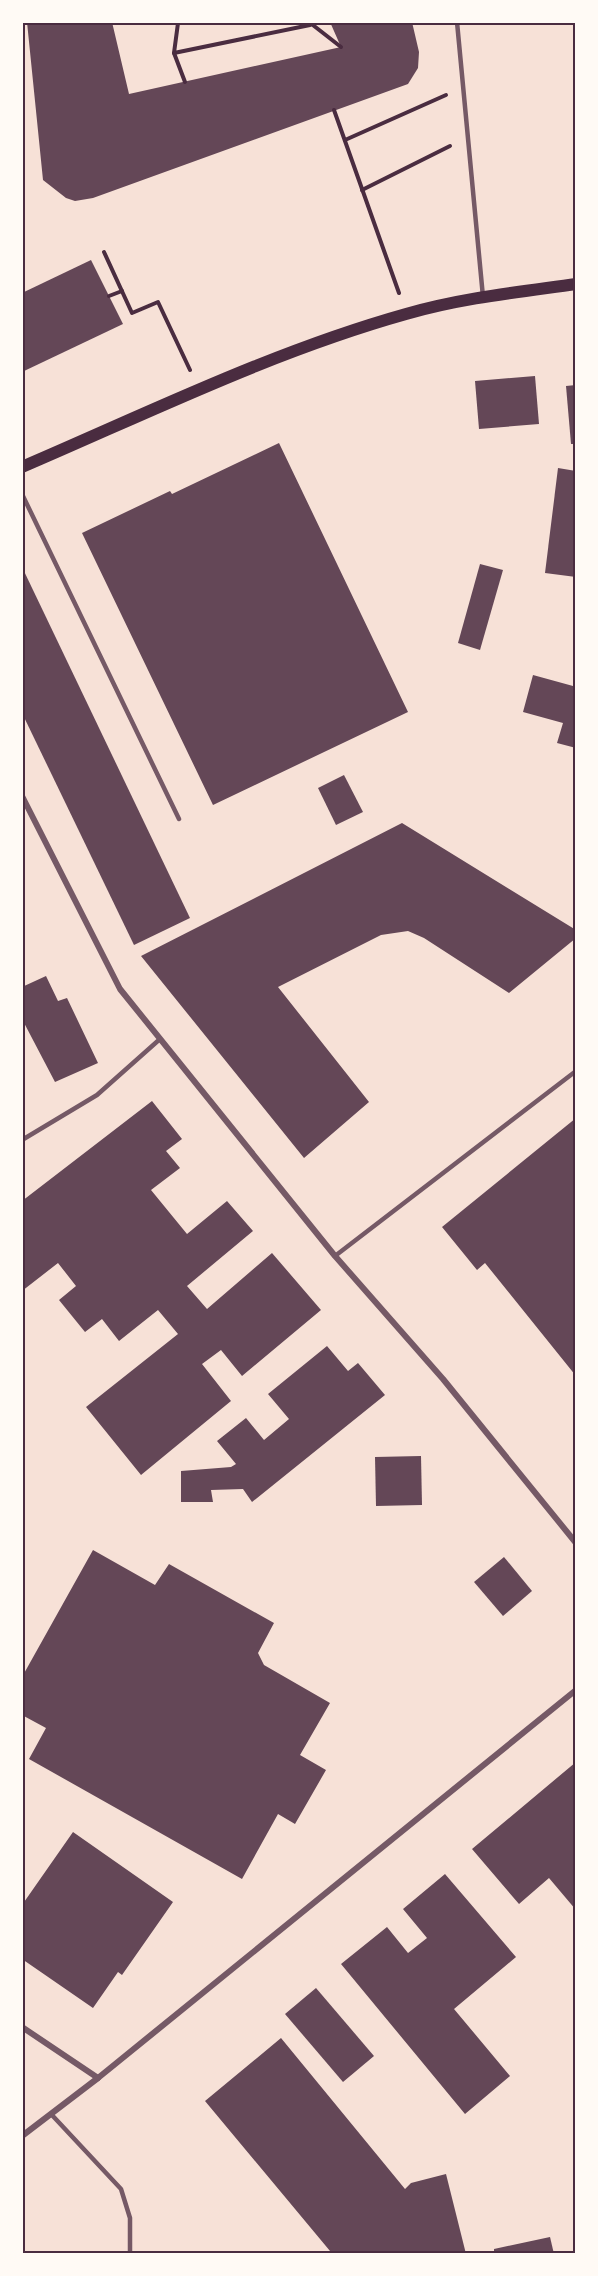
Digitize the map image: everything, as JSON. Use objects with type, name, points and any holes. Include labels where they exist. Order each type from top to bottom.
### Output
[{"type":"main road","points":[[22,467],[200,390],[298,351],[406,314],[483,297],[576,284]]},
{"type":"street","points":[[22,796],[120,989],[335,1256],[443,1379],[576,1543]]},
{"type":"street","points":[[22,2136],[98,2078],[576,1690]]},
{"type":"street","points":[[22,2027],[98,2078]]},
{"type":"lane","points":[[457,22],[483,297]]},
{"type":"lane","points":[[22,494],[179,819]]},
{"type":"lane","points":[[22,1140],[97,1095],[160,1039]]},
{"type":"lane","points":[[335,1256],[576,1071]]},
{"type":"lane","points":[[51,2114],[121,2189],[130,2218],[130,2253]]},
{"type":"path","points":[[178,23],[174,53],[185,82]]},
{"type":"path","points":[[174,53],[309,24],[341,47]]},
{"type":"path","points":[[345,140],[463,87]]},
{"type":"path","points":[[334,110],[406,314]]},
{"type":"path","points":[[362,190],[468,137]]},
{"type":"path","points":[[104,252],[132,313],[158,302],[200,390]]},
{"type":"path","points":[[110,296],[122,291]]},
{"type":"building","points":[[27,22],[112,22],[129,94],[341,47],[330,22],[412,22],[419,52],[418,68],[408,84],[93,198],[75,201],[66,198],[43,180]]},
{"type":"building","points":[[91,260],[123,324],[22,372],[22,293]]},
{"type":"building","points":[[535,376],[539,424],[479,429],[475,381]]},
{"type":"building","points":[[576,385],[576,444],[571,444],[566,386]]},
{"type":"building","points":[[279,443],[408,712],[213,805],[82,533],[170,491],[172,494]]},
{"type":"building","points":[[558,468],[576,471],[576,577],[545,573]]},
{"type":"building","points":[[480,564],[503,570],[480,650],[458,643]]},
{"type":"building","points":[[22,567],[190,918],[134,945],[22,713]]},
{"type":"building","points":[[533,675],[573,686],[576,680],[576,748],[557,743],[563,723],[523,712]]},
{"type":"building","points":[[344,775],[363,812],[336,825],[318,788]]},
{"type":"building","points":[[402,823],[576,930],[576,938],[509,993],[424,938],[408,931],[381,935],[278,987],[369,1102],[304,1158],[141,956]]},
{"type":"building","points":[[46,976],[58,1001],[67,998],[98,1063],[55,1082],[22,1019],[22,987]]},
{"type":"building","points":[[152,1101],[182,1139],[166,1151],[180,1168],[151,1190],[187,1234],[227,1201],[253,1231],[187,1286],[207,1309],[272,1253],[321,1310],[242,1376],[221,1350],[202,1364],[231,1401],[141,1475],[86,1407],[178,1334],[158,1310],[119,1341],[102,1319],[85,1332],[59,1300],[76,1286],[58,1263],[22,1291],[22,1201]]},
{"type":"building","points":[[576,1118],[576,1376],[485,1263],[477,1270],[442,1227]]},
{"type":"building","points":[[327,1346],[348,1371],[358,1363],[385,1395],[252,1502],[243,1489],[211,1490],[213,1502],[181,1502],[181,1471],[231,1467],[236,1464],[217,1441],[246,1418],[264,1440],[289,1419],[268,1394]]},
{"type":"building","points":[[421,1456],[422,1505],[376,1506],[375,1457]]},
{"type":"building","points":[[93,1550],[155,1585],[169,1564],[274,1623],[258,1653],[264,1665],[330,1703],[300,1755],[326,1770],[295,1824],[278,1814],[242,1879],[29,1759],[46,1728],[22,1715],[22,1677]]},
{"type":"building","points":[[504,1557],[532,1591],[503,1616],[474,1582]]},
{"type":"building","points":[[576,1762],[576,1910],[549,1878],[519,1904],[472,1849]]},
{"type":"building","points":[[73,1832],[173,1902],[122,1975],[118,1972],[93,2008],[22,1959],[22,1905]]},
{"type":"building","points":[[445,1874],[516,1957],[454,2009],[510,2076],[465,2114],[341,1964],[387,1927],[408,1953],[427,1938],[403,1909]]},
{"type":"building","points":[[316,1988],[374,2056],[343,2082],[285,2014]]},
{"type":"building","points":[[281,2038],[405,2189],[411,2183],[446,2174],[466,2254],[328,2254],[330,2251],[205,2101]]},
{"type":"building","points":[[550,2237],[554,2254],[494,2254],[494,2249]]}]
